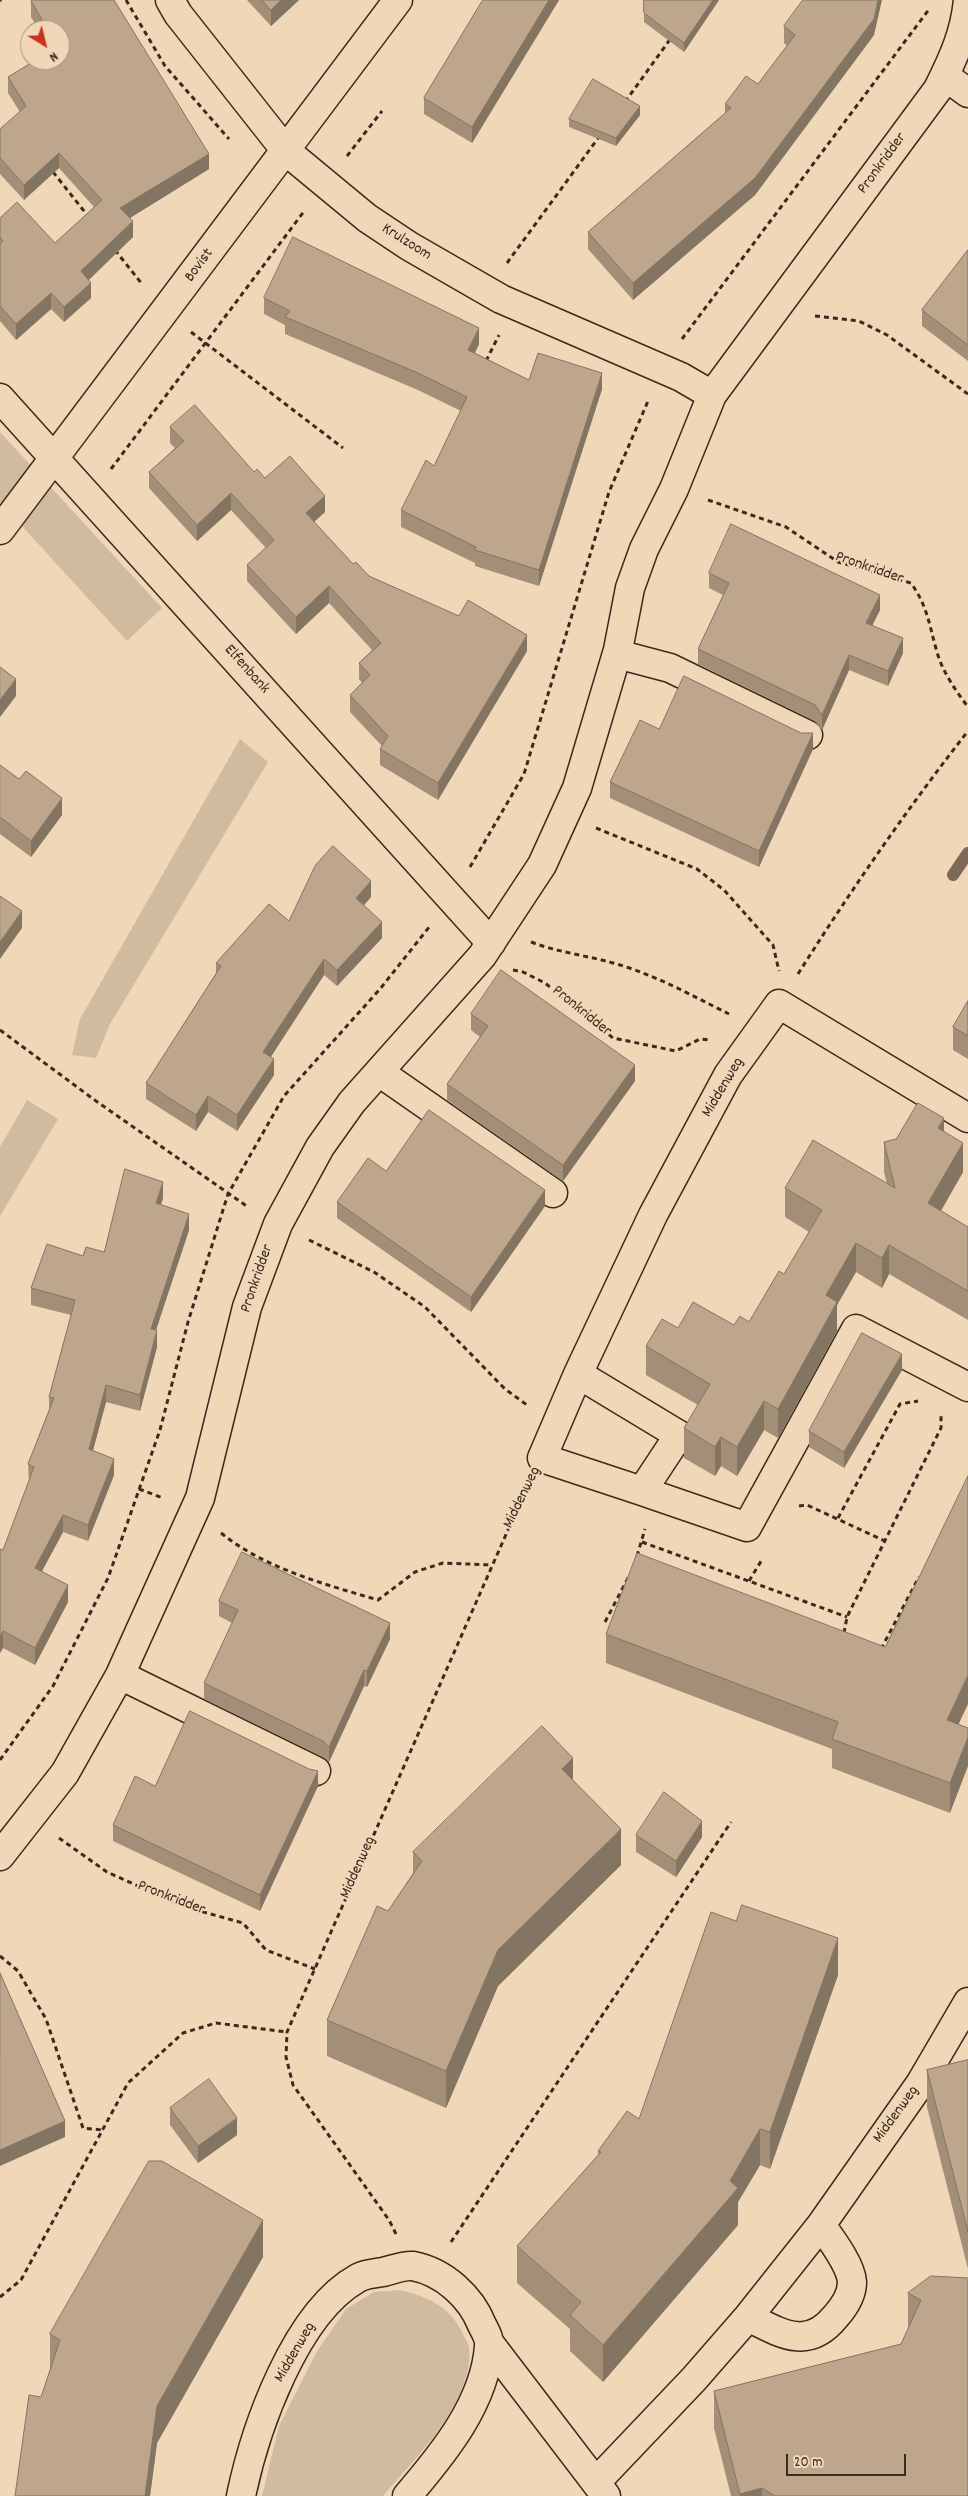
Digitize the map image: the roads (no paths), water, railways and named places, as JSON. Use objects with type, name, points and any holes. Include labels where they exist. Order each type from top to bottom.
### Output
[{"type":"street","name":"Krulzoom","points":[[170,0],[178,14],[286,151],[367,218],[395,237],[488,292],[681,377],[712,395]]},
{"type":"street","name":"Bovist","points":[[0,530],[398,0]]},
{"type":"street","name":"Pronkridder","points":[[0,1856],[65,1773],[120,1676],[200,1498],[247,1307],[278,1224],[320,1147],[352,1102],[489,946],[542,865],[577,788],[617,654],[633,580],[644,549],[674,489],[712,395],[938,89],[956,55],[966,23],[968,0]]},
{"type":"street","points":[[944,76],[968,93]]},
{"type":"street","name":"Elfenbank","points":[[0,398],[55,457],[489,946]]},
{"type":"street","points":[[617,654],[670,668],[808,735]]},
{"type":"street","name":"Middenweg","points":[[968,1118],[782,1000],[728,1076],[653,1215],[578,1374],[542,1458],[747,1527],[856,1329],[968,1387]]},
{"type":"street","points":[[379,1072],[553,1193]]},
{"type":"street","points":[[578,1374],[679,1435],[649,1493]]},
{"type":"street","points":[[120,1676],[316,1771]]},
{"type":"street","name":"Middenweg","points":[[241,2496],[247,2465],[264,2412],[298,2345],[326,2303],[359,2277],[421,2269],[452,2285],[476,2308],[490,2344],[601,2489],[748,2317],[821,2225],[920,2084],[968,2002]]},
{"type":"street","points":[[748,2317],[784,2335],[807,2338],[829,2325],[844,2307],[852,2282],[842,2257],[821,2225]]},
{"type":"street","points":[[407,2496],[436,2462],[470,2408],[484,2376],[490,2344]]},
{"type":"waterway","points":[[953,875],[968,853]]}]
